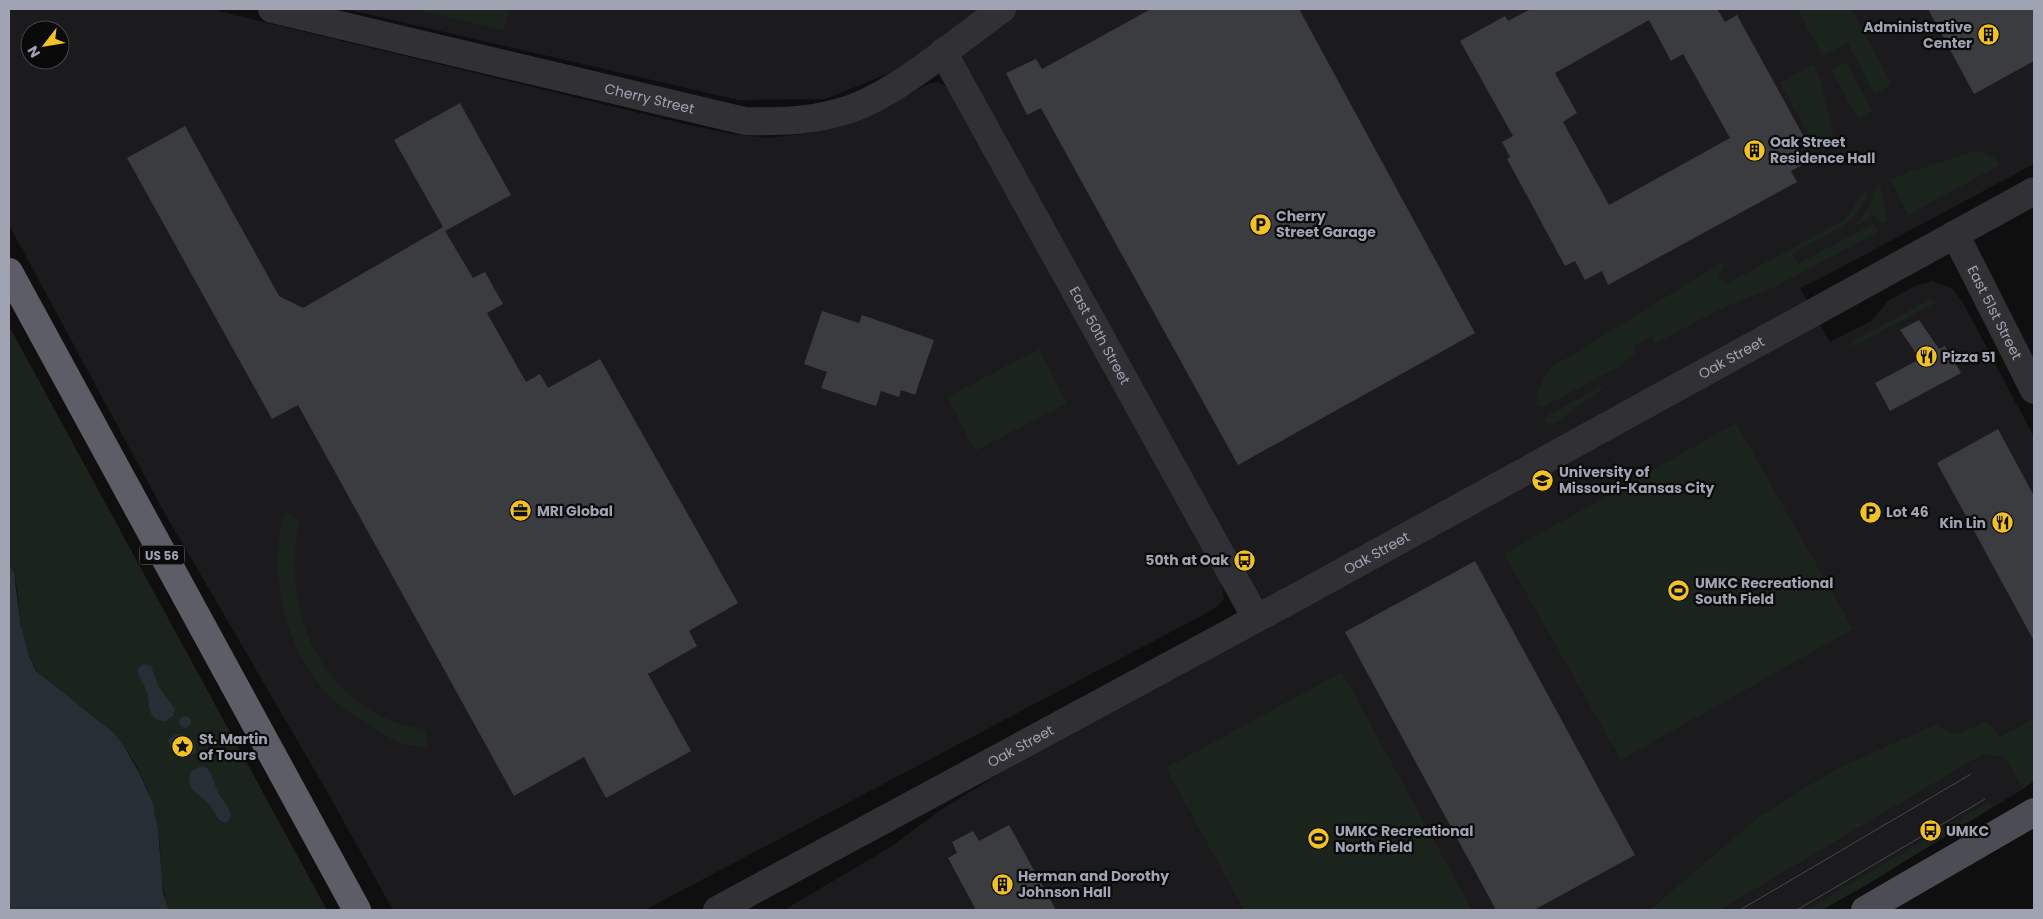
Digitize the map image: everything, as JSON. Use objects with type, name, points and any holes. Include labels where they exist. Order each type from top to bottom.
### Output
[{"type":"highway","name":"US 56","points":[[9,272],[356,910]]},
{"type":"main road","points":[[1865,910],[2034,812]]},
{"type":"street","name":"Cherry Street","points":[[272,9],[745,121],[793,122],[850,109],[893,88],[1002,9]]},
{"type":"street","name":"East 50th Street","points":[[943,52],[1256,618]]},
{"type":"street","name":"Oak Street","points":[[717,910],[1256,618],[2034,191]]},
{"type":"street","name":"East 51st Street","points":[[1955,234],[2034,390]]},
{"type":"shaded area","points":[[9,9],[211,9],[685,124],[732,134],[768,138],[811,133],[843,126],[874,114],[930,83],[939,82],[949,89],[1221,583],[1224,599],[1217,607],[1203,615],[645,910],[393,910],[325,788],[163,510],[9,225]]},
{"type":"shaded area","name":"University of Missouri-Kansas City","points":[[345,9],[2034,9],[2034,164],[1800,288],[1830,342],[1871,321],[1889,300],[1915,286],[1932,281],[1953,289],[1962,301],[2034,437],[2034,718],[1999,737],[1992,726],[1975,726],[1963,733],[1946,732],[1832,771],[1759,816],[1649,910],[784,910],[892,846],[942,809],[1256,618],[943,52],[825,99],[738,100]]},
{"type":"shaded area","points":[[412,9],[510,9],[503,30]]},
{"type":"shaded area","points":[[1797,9],[1851,9],[1892,84],[1876,93],[1874,89],[1872,90],[1848,43],[1823,56]]},
{"type":"shaded area","points":[[1846,62],[1872,111],[1858,119],[1831,70]]},
{"type":"shaded area","points":[[1814,64],[1820,78],[1834,134],[1814,144],[1780,83]]},
{"type":"shaded area","points":[[1972,152],[1988,154],[2000,165],[1908,215],[1890,180]]},
{"type":"shaded area","points":[[1880,185],[1888,221],[1882,224],[1874,215],[1849,229],[1863,216],[1872,200],[1875,187]]},
{"type":"shaded area","points":[[1869,189],[1865,202],[1858,213],[1849,221],[1792,254],[1798,264],[1873,224],[1878,232],[1774,287],[1714,312],[1655,344],[1651,337],[1634,346],[1637,353],[1618,367],[1543,407],[1536,404],[1538,390],[1549,369],[1721,263],[1725,265],[1718,277],[1728,283],[1846,219],[1861,195]]},
{"type":"shaded area","points":[[1928,300],[1937,302],[1852,347],[1850,343]]},
{"type":"shaded area","points":[[9,326],[327,910],[169,910],[162,880],[156,818],[146,786],[136,765],[125,748],[110,731],[44,679],[35,668],[23,635],[16,586],[9,565]]},
{"type":"shaded area","points":[[1039,349],[1067,403],[975,451],[948,397]]},
{"type":"shaded area","points":[[1614,380],[1558,421],[1552,424],[1543,422],[1548,415]]},
{"type":"shaded area","name":"UMKC Recreational South Field","points":[[1736,423],[1853,629],[1621,760],[1504,554]]},
{"type":"shaded area","points":[[285,511],[299,522],[295,549],[295,577],[306,631],[318,655],[333,678],[352,697],[375,713],[387,719],[426,730],[428,748],[396,741],[354,716],[328,695],[300,655],[290,632],[279,584],[280,534]]},
{"type":"shaded area","points":[[9,565],[14,574],[21,626],[29,656],[36,671],[114,733],[141,776],[153,804],[158,828],[163,893],[169,910],[9,910]]},
{"type":"shaded area","points":[[144,664],[151,666],[159,687],[175,709],[174,715],[165,721],[154,718],[150,710],[146,689],[137,670]]},
{"type":"shaded area","name":"UMKC Recreational North Field","points":[[1342,672],[1472,910],[1244,910],[1166,768]]},
{"type":"shaded area","points":[[185,716],[191,722],[185,728],[179,722]]},
{"type":"shaded area","points":[[2034,718],[2034,781],[2023,789],[2004,757],[1982,755],[1720,910],[1649,910],[1759,816],[1832,771],[1937,724],[1955,733],[1966,731],[1984,722],[1992,726],[1999,737]]},
{"type":"shaded area","points":[[174,735],[187,735],[195,743],[196,751],[192,755],[182,758],[172,750],[168,740]]},
{"type":"shaded area","points":[[1982,755],[2004,757],[2023,789],[1822,910],[1720,910]]},
{"type":"shaded area","points":[[203,766],[209,770],[229,810],[231,817],[226,823],[219,820],[210,805],[191,787],[191,771]]},
{"type":"shaded area","points":[[1989,802],[1992,807],[1868,884],[1822,910],[1806,910]]},
{"type":"building","name":"Cherry Street Garage","points":[[1151,9],[1299,9],[1475,333],[1238,465],[1041,108],[1027,115],[1006,73],[1036,59],[1042,69]]},
{"type":"building","name":"Oak Street Residence Hall","points":[[1531,9],[1717,9],[1725,22],[1737,15],[1804,137],[1795,142],[1807,162],[1791,171],[1797,182],[1608,285],[1602,271],[1585,280],[1575,261],[1565,266],[1507,159],[1510,157],[1502,142],[1513,136],[1460,41],[1505,16],[1508,21]],"holes":[[[1649,20],[1671,61],[1683,54],[1730,138],[1609,205],[1563,122],[1577,113],[1555,73]]]},
{"type":"building","name":"Administrative Center","points":[[1928,9],[2034,9],[2034,61],[1974,94]]},
{"type":"building","name":"MRI Global","points":[[460,103],[511,195],[445,231],[473,278],[485,272],[503,304],[487,313],[526,382],[540,374],[548,388],[600,359],[738,603],[689,631],[697,646],[648,674],[691,751],[606,798],[584,757],[514,796],[298,405],[272,419],[127,158],[185,126],[279,296],[303,308],[443,227],[394,140]]},
{"type":"building","points":[[822,311],[859,323],[862,315],[934,340],[915,395],[901,390],[899,397],[881,391],[876,406],[821,388],[827,372],[804,364]]},
{"type":"building","points":[[1919,320],[1939,349],[1945,346],[1961,373],[1890,411],[1875,383],[1920,359],[1900,330]]},
{"type":"building","points":[[1998,429],[2034,496],[2034,641],[1937,463]]},
{"type":"building","points":[[1475,561],[1635,855],[1534,910],[1496,910],[1345,632]]},
{"type":"building","name":"Herman and Dorothy Johnson Hall","points":[[1009,825],[1056,910],[976,910],[948,858],[957,853],[952,842],[973,831],[979,841]]},
{"type":"tram line","points":[[1740,910],[1971,774]]},
{"type":"tram line","points":[[1797,910],[1985,799]]},
{"type":"place","name":"Administrative Center","points":[[1988,35]]},
{"type":"place","name":"Oak Street Residence Hall","points":[[1754,150]]},
{"type":"place","name":"Cherry Street Garage","points":[[1260,224]]},
{"type":"place","name":"Pizza 51","points":[[1926,357]]},
{"type":"place","name":"University of Missouri-Kansas City","points":[[1543,480]]},
{"type":"place","name":"MRI Global","points":[[521,511]]},
{"type":"place","name":"Lot 46","points":[[1870,512]]},
{"type":"place","name":"Kin Lin","points":[[2002,523]]},
{"type":"place","name":"50th at Oak","points":[[1245,560]]},
{"type":"place","name":"UMKC Recreational South Field","points":[[1679,591]]},
{"type":"place","name":"St. Martin of Tours","points":[[183,747]]},
{"type":"place","name":"UMKC","points":[[1930,831]]},
{"type":"place","name":"UMKC Recreational North Field","points":[[1319,839]]},
{"type":"place","name":"Herman and Dorothy Johnson Hall","points":[[1002,884]]}]
